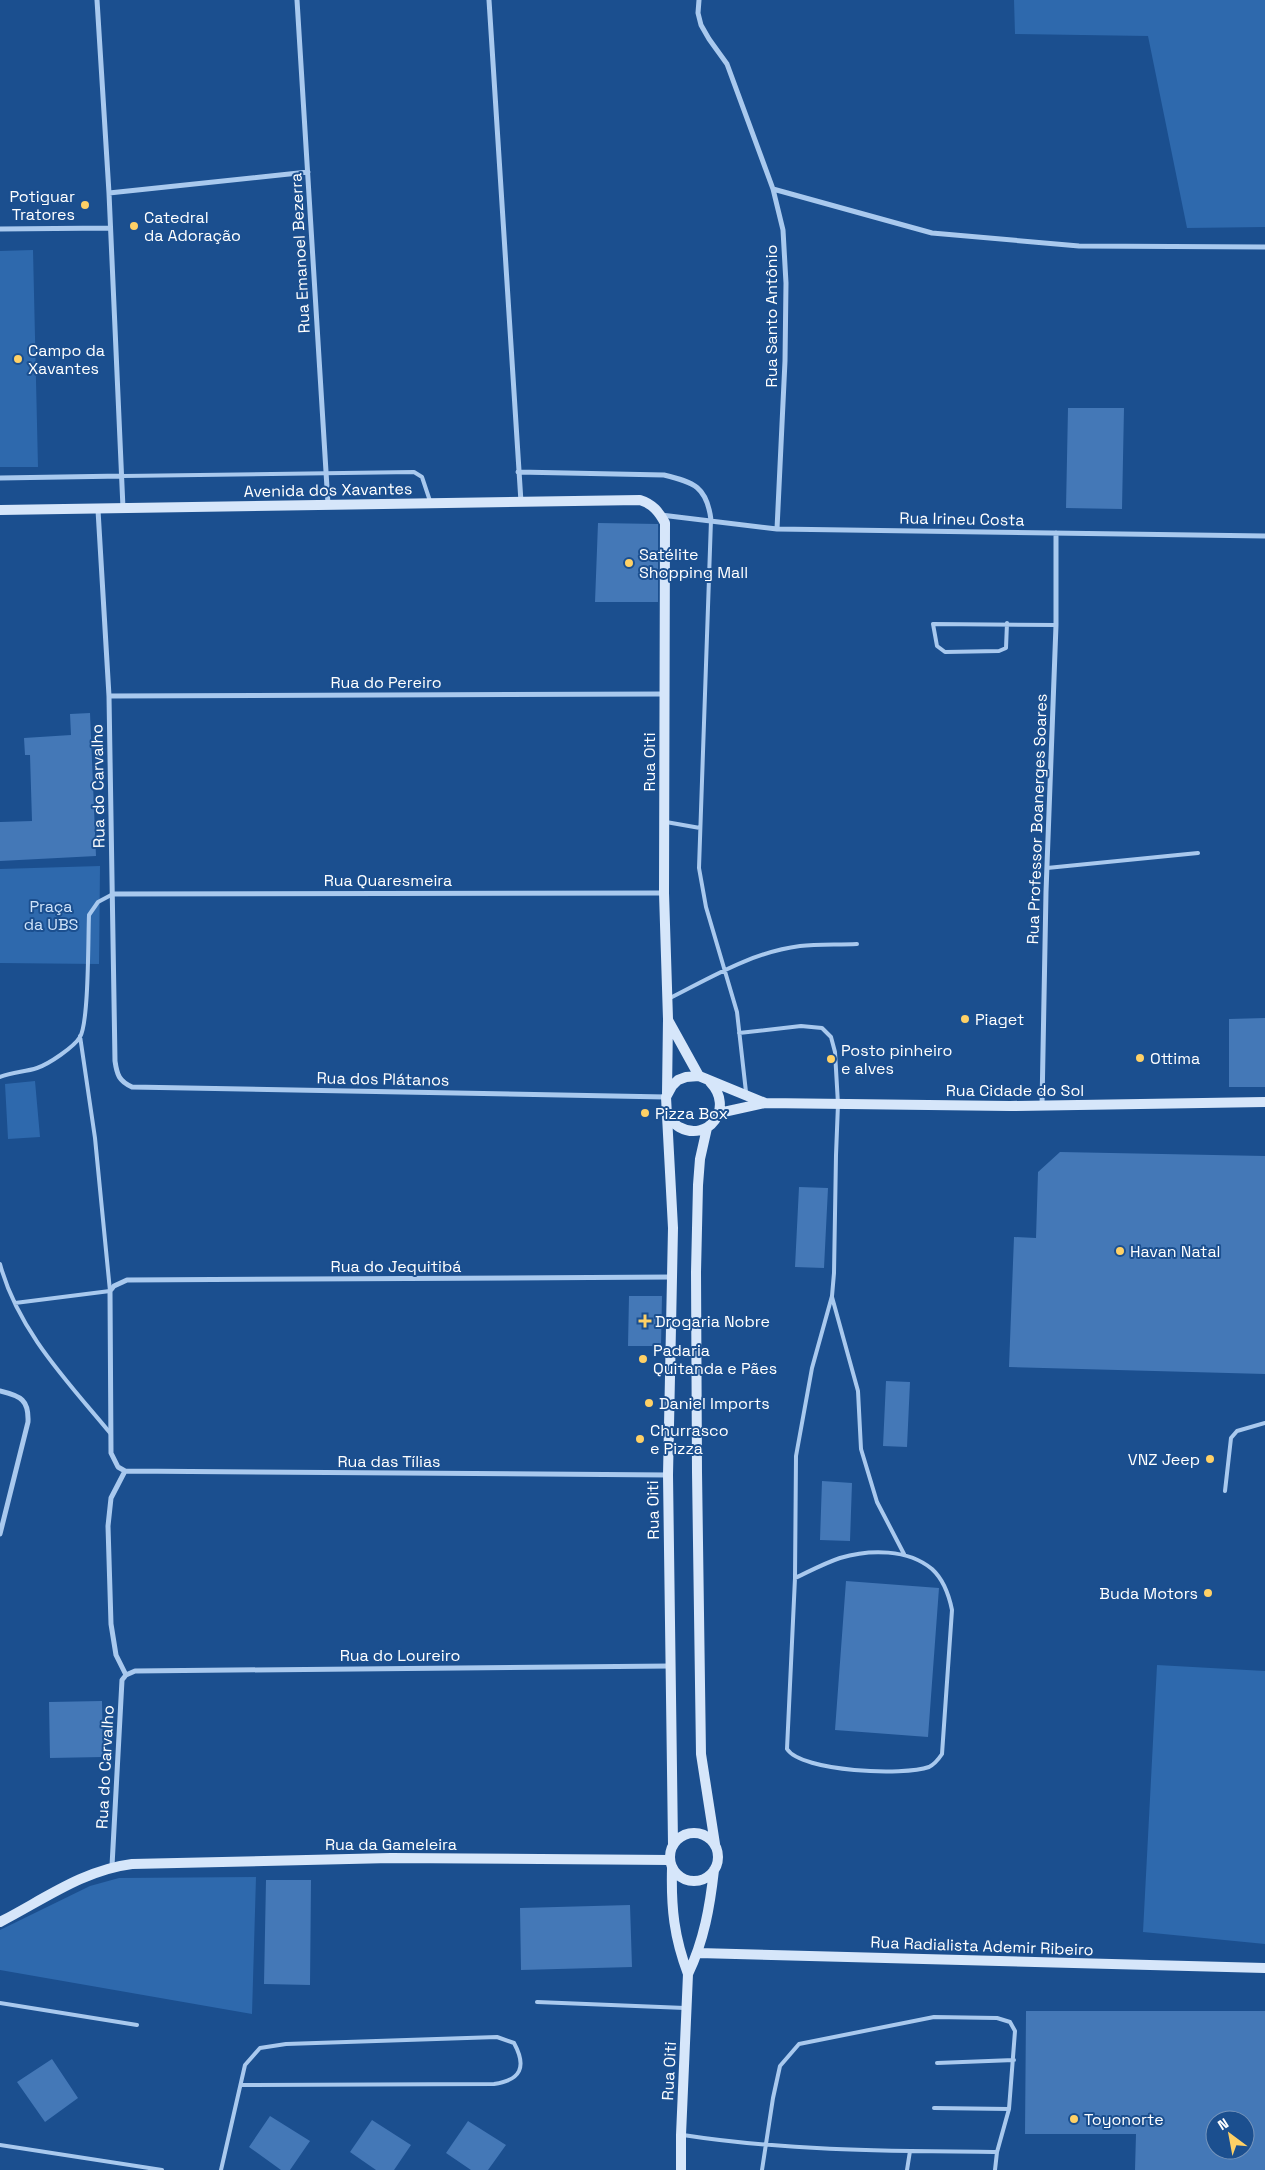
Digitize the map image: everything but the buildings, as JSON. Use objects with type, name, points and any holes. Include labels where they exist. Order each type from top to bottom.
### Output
[{"type":"main road","name":"Avenida dos Xavantes","points":[[0,510],[98,510],[123,508],[640,500],[649,503],[657,511]]},
{"type":"main road","name":"Rua Oiti","points":[[657,511],[665,523],[664,893],[668,1019],[667,1095]]},
{"type":"main road","name":"Rua Oiti","points":[[668,1019],[699,1076]]},
{"type":"main road","points":[[707,1128],[692,1131],[678,1127],[668,1116],[667,1095],[678,1080],[699,1076],[709,1080],[717,1089],[721,1101],[719,1113],[707,1128],[700,1158],[696,1272],[701,1754],[714,1844],[718,1859],[714,1870],[707,1877],[693,1881],[679,1876],[671,1864],[673,1844],[678,1838],[691,1832],[706,1835],[714,1844]]},
{"type":"main road","name":"Rua Cidade do Sol","points":[[709,1080],[765,1104]]},
{"type":"main road","name":"Rua Cidade do Sol","points":[[719,1113],[765,1104],[1042,1106],[1265,1102]]},
{"type":"main road","name":"Rua Oiti","points":[[668,1116],[673,1228],[668,1476],[673,1844]]},
{"type":"main road","name":"Rua da Gameleira","points":[[0,1922],[74,1881],[112,1866],[132,1864],[391,1858],[671,1864]]},
{"type":"main road","name":"Rua Oiti","points":[[671,1864],[673,1926],[688,1974],[680,2135],[681,2170]]},
{"type":"main road","name":"Rua Oiti","points":[[688,1974],[698,1953],[712,1896],[714,1870]]},
{"type":"main road","name":"Rua Radialista Ademir Ribeiro","points":[[698,1953],[1265,1968]]},
{"type":"street","points":[[97,0],[109,193],[123,508]]},
{"type":"street","name":"Rua Emanoel Bezerra","points":[[297,0],[328,505]]},
{"type":"street","points":[[489,0],[521,502]]},
{"type":"street","name":"Rua Santo Antônio","points":[[699,0],[698,13],[701,25],[727,64],[773,189],[783,230],[786,283],[785,361],[777,529]]},
{"type":"street","points":[[109,193],[308,172]]},
{"type":"street","points":[[773,189],[932,233],[1079,246],[1265,247]]},
{"type":"street","points":[[0,229],[110,228]]},
{"type":"street","points":[[518,472],[664,475],[685,480],[703,492],[709,503],[710,520]]},
{"type":"street","points":[[0,478],[123,476]]},
{"type":"street","name":"Rua do Carvalho","points":[[98,510],[109,696],[115,1062]]},
{"type":"street","name":"Rua Irineu Costa","points":[[657,511],[777,529],[1265,536]]},
{"type":"street","name":"Rua Professor Boanerges Soares","points":[[1042,1106],[1047,868],[1056,625],[1056,533]]},
{"type":"street","name":"Rua do Pereiro","points":[[109,696],[664,694]]},
{"type":"street","name":"Rua Quaresmeira","points":[[113,894],[664,893]]},
{"type":"street","name":"Rua dos Plátanos","points":[[115,1062],[122,1083],[132,1087],[667,1095]]},
{"type":"street","name":"Rua do Jequitibá","points":[[110,1291],[120,1282],[127,1280],[672,1277]]},
{"type":"street","points":[[110,1291],[111,1454],[118,1467],[126,1471],[111,1498],[108,1526],[111,1624],[116,1655],[128,1674]]},
{"type":"street","points":[[0,1391],[14,1394],[21,1399],[29,1411],[28,1422],[0,1534]]},
{"type":"street","name":"Rua das Tílias","points":[[126,1471],[668,1476]]},
{"type":"street","name":"Rua do Loureiro","points":[[128,1674],[135,1671],[671,1666]]},
{"type":"street","name":"Rua do Carvalho","points":[[112,1866],[122,1680],[128,1674]]},
{"type":"lane","points":[[123,476],[414,472],[422,477],[431,503]]},
{"type":"lane","points":[[710,520],[700,868],[706,907],[738,1012],[746,1097]]},
{"type":"lane","points":[[1007,623],[1006,648],[999,651],[945,652],[937,646],[933,624],[1007,623],[1056,625]]},
{"type":"lane","points":[[664,822],[700,828]]},
{"type":"lane","points":[[1047,868],[1198,853]]},
{"type":"lane","points":[[15,1302],[110,1291],[95,1138],[80,1036],[86,1008],[89,915],[98,902],[113,894]]},
{"type":"lane","points":[[667,1000],[749,959],[800,946],[857,944]]},
{"type":"lane","points":[[740,1033],[801,1026],[822,1028],[830,1037],[835,1052],[838,1104],[832,1296],[812,1368],[796,1456],[795,1578],[786,1742],[790,1753],[808,1762],[830,1767],[889,1772],[919,1770],[937,1762],[942,1754],[952,1610],[948,1592],[932,1569],[904,1554],[864,1554],[841,1558],[795,1578]]},
{"type":"lane","points":[[0,1077],[13,1072],[37,1068],[54,1059],[80,1036]]},
{"type":"lane","points":[[0,1264],[5,1284],[27,1326],[50,1362],[111,1434]]},
{"type":"lane","points":[[832,1296],[858,1391],[861,1449],[877,1502],[904,1554]]},
{"type":"lane","points":[[1225,1491],[1231,1438],[1237,1431],[1265,1423]]},
{"type":"lane","points":[[537,2002],[644,2004],[687,2008]]},
{"type":"lane","points":[[0,2003],[137,2025]]},
{"type":"lane","points":[[762,2170],[780,2066],[799,2044],[934,2017],[997,2018],[1010,2022],[1015,2031],[1009,2109],[997,2152],[995,2170]]},
{"type":"lane","points":[[221,2170],[245,2066],[260,2048],[286,2044],[497,2037],[514,2043],[520,2056],[518,2072],[509,2082],[494,2084],[241,2085]]},
{"type":"lane","points":[[937,2063],[1014,2060]]},
{"type":"lane","points":[[934,2108],[1009,2109]]},
{"type":"lane","points":[[680,2135],[768,2144],[910,2151],[997,2152]]},
{"type":"lane","points":[[0,2145],[162,2170]]},
{"type":"lane","points":[[907,2170],[910,2151]]},
{"type":"green space","points":[[1014,0],[1265,0],[1265,227],[1187,228],[1148,36],[1015,34]]},
{"type":"green space","name":"Campo da Xavantes","points":[[33,250],[38,467],[0,467],[0,251]]},
{"type":"green space","name":"Praça da UBS","points":[[100,866],[99,964],[0,963],[0,869]]},
{"type":"green space","points":[[35,1081],[40,1137],[8,1139],[5,1084]]},
{"type":"green space","points":[[1157,1665],[1265,1671],[1265,1944],[1143,1932]]},
{"type":"green space","points":[[256,1877],[252,2014],[0,1970],[0,1930],[90,1886],[119,1878]]},
{"type":"place","name":"Potiguar Tratores","points":[[85,205]]},
{"type":"place","name":"Catedral da Adoração","points":[[134,226]]},
{"type":"place","name":"Campo da Xavantes","points":[[18,359]]},
{"type":"place","name":"Satélite Shopping Mall","points":[[629,563]]},
{"type":"place","name":"Piaget","points":[[965,1019]]},
{"type":"place","name":"Ottima","points":[[1140,1058]]},
{"type":"place","name":"Posto pinheiro e alves","points":[[831,1059]]},
{"type":"place","name":"Pizza Box","points":[[645,1113]]},
{"type":"place","name":"Havan Natal","points":[[1120,1251]]},
{"type":"place","name":"Drogaria Nobre","points":[[645,1321]]},
{"type":"place","name":"Padaria Quitanda e Pães","points":[[643,1359]]},
{"type":"place","name":"Daniel Imports","points":[[649,1403]]},
{"type":"place","name":"Churrasco e Pizza","points":[[640,1439]]},
{"type":"place","name":"VNZ Jeep","points":[[1210,1459]]},
{"type":"place","name":"Buda Motors","points":[[1208,1593]]},
{"type":"place","name":"Toyonorte","points":[[1074,2119]]}]
